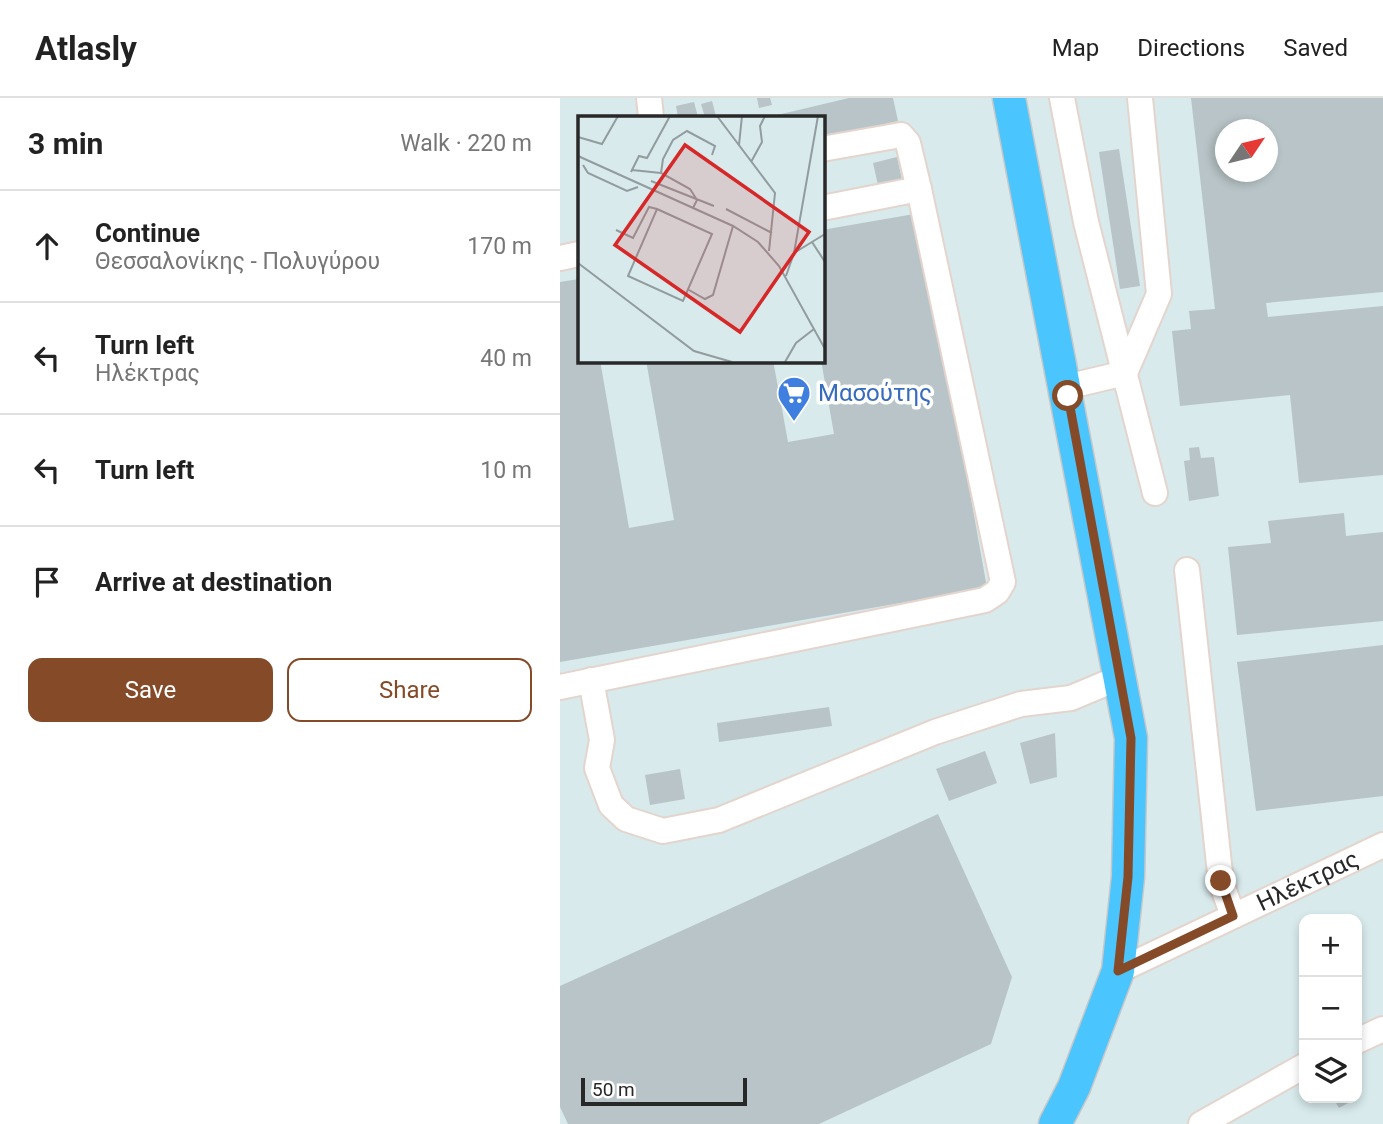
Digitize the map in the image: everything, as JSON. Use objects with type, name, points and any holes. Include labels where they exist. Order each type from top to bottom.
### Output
[{"type":"main road","points":[[1009,98],[1131,738],[1128,877],[1118,971],[1074,1087],[1055,1124]]},
{"type":"street","points":[[649,98],[651,116]]},
{"type":"street","points":[[1062,98],[1086,222],[1155,493]]},
{"type":"street","points":[[1125,373],[1159,294],[1140,98]]},
{"type":"street","points":[[560,687],[985,600],[997,592],[1003,582],[908,143],[901,135],[824,149]]},
{"type":"street","points":[[824,208],[919,189]]},
{"type":"street","points":[[560,258],[578,254]]},
{"type":"street","points":[[1066,387],[1125,373]]},
{"type":"street","points":[[1186,570],[1221,881],[1233,916]]},
{"type":"street","points":[[591,680],[602,740],[597,768],[611,805],[626,819],[663,831],[719,820],[935,732],[1021,704],[1071,698],[1121,677]]},
{"type":"street","name":"Ηλέκτρας","points":[[1118,971],[1383,845]]},
{"type":"street","points":[[1359,1040],[1383,1029]]},
{"type":"street","points":[[1208,1123],[1299,1069]]},
{"type":"building","points":[[757,98],[770,98],[772,105],[759,108]]},
{"type":"building","points":[[849,98],[893,98],[898,121],[824,138],[824,116],[773,116]]},
{"type":"building","points":[[1191,98],[1383,98],[1383,292],[1266,303],[1268,317],[1383,306],[1383,475],[1299,483],[1290,395],[1180,406],[1172,331],[1191,329],[1189,311],[1215,309]]},
{"type":"building","points":[[712,101],[716,116],[705,116],[701,104]]},
{"type":"building","points":[[694,102],[698,116],[678,116],[676,106]]},
{"type":"building","points":[[1119,149],[1140,286],[1120,289],[1099,152]]},
{"type":"building","points":[[897,157],[902,180],[878,185],[873,163]]},
{"type":"building","points":[[920,213],[987,588],[560,662],[560,282],[578,279],[578,362],[600,362],[629,528],[674,520],[646,362],[773,362],[788,442],[834,434],[821,362],[824,362],[824,230]]},
{"type":"building","points":[[1199,447],[1201,458],[1214,457],[1219,496],[1189,501],[1184,461],[1190,460],[1189,448]]},
{"type":"building","points":[[1344,513],[1346,536],[1383,532],[1383,621],[1237,635],[1228,547],[1271,543],[1268,521]]},
{"type":"building","points":[[1383,645],[1383,796],[1256,811],[1237,662]]},
{"type":"building","points":[[829,707],[832,726],[719,742],[717,723]]},
{"type":"building","points":[[1055,733],[1057,777],[1030,784],[1020,743]]},
{"type":"building","points":[[985,751],[997,783],[949,801],[936,769]]},
{"type":"building","points":[[680,769],[685,799],[650,805],[645,775]]},
{"type":"building","points":[[938,814],[1012,977],[991,1044],[819,1124],[568,1124],[560,1107],[560,986]]},
{"type":"place","name":"Μασούτης","points":[[794,423]]},
{"type":"route","points":[[1068,396],[1131,738],[1128,877],[1118,971],[1233,916],[1221,881]]}]
